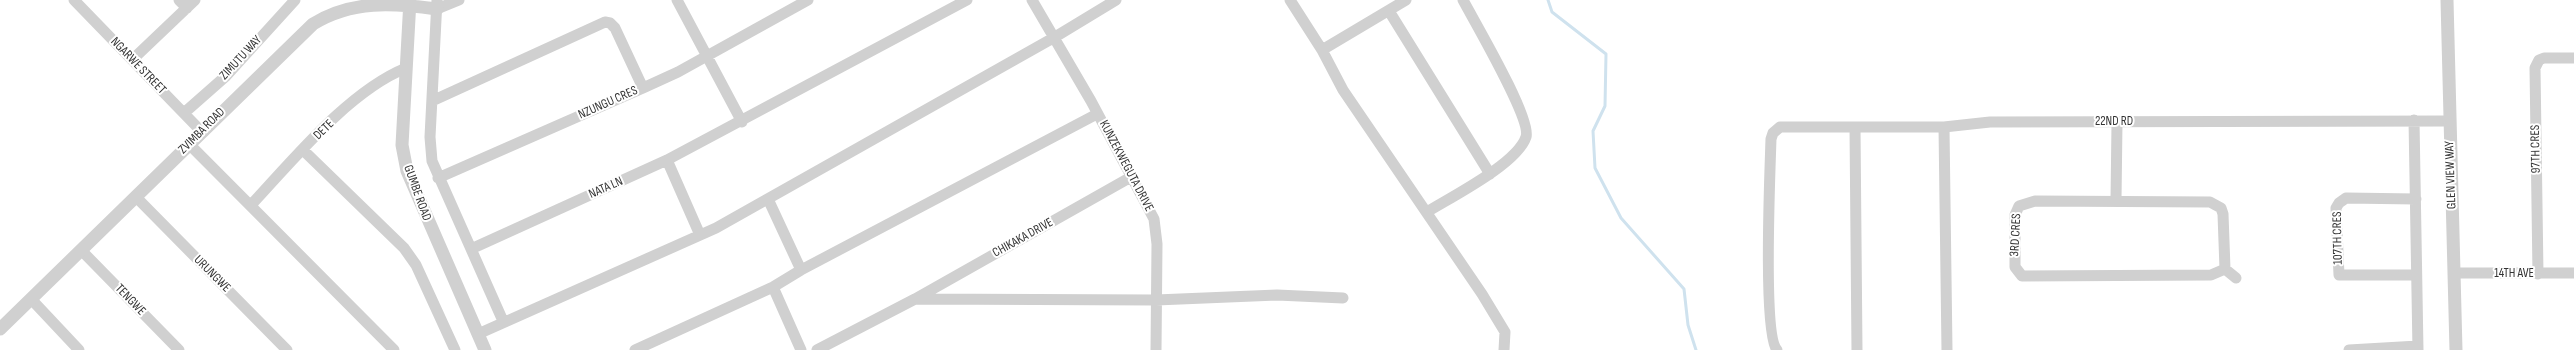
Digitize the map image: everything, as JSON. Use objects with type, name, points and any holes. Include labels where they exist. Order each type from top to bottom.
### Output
[{"type":"street","name":"NGARWE STREET","points":[[74,0],[201,131]]},
{"type":"street","points":[[179,0],[187,8]]},
{"type":"street","points":[[132,60],[195,0]]},
{"type":"street","name":"ZIMUTU WAY","points":[[184,113],[226,76],[295,0]]},
{"type":"street","points":[[459,0],[437,5],[430,137],[432,161],[438,178],[503,321]]},
{"type":"street","points":[[677,0],[742,122]]},
{"type":"street","points":[[643,88],[678,72],[706,55],[808,0]]},
{"type":"street","name":"NATA LN","points":[[471,249],[667,160],[742,122],[967,0]]},
{"type":"street","name":"KUNZEKWEGUTA DRIVE","points":[[1032,0],[1055,37],[1131,177],[1144,198],[1154,219],[1157,244],[1156,350]]},
{"type":"street","points":[[478,334],[503,321],[700,235],[768,199],[1055,37],[1116,0]]},
{"type":"street","points":[[1290,0],[1322,50],[1343,90],[1482,294],[1505,332],[1504,350]]},
{"type":"street","points":[[1322,50],[1389,12],[1406,0]]},
{"type":"street","points":[[1427,212],[1490,174],[1517,150],[1526,137],[1525,126],[1503,73],[1463,0]]},
{"type":"street","name":"GLEN VIEW WAY","points":[[2447,0],[2456,350]]},
{"type":"street","name":"ZVIMBA ROAD","points":[[0,329],[32,300],[201,131],[313,24],[326,16],[354,5],[410,3],[437,5]]},
{"type":"street","name":"GUMBE ROAD","points":[[410,3],[402,145],[406,171],[486,350]]},
{"type":"street","points":[[1389,12],[1490,174]]},
{"type":"street","name":"NZUNGU CRES","points":[[432,101],[605,22],[610,23],[615,28],[643,88],[438,178]]},
{"type":"street","name":"97TH CRES","points":[[2538,274],[2535,68],[2539,60],[2544,58],[2574,58]]},
{"type":"street","name":"DETE","points":[[251,205],[303,150],[362,93],[386,76],[406,68]]},
{"type":"street","points":[[635,350],[773,287],[801,270],[1097,114]]},
{"type":"street","points":[[2349,350],[2418,348],[2414,120]]},
{"type":"street","name":"22ND RD","points":[[1777,350],[1772,340],[1769,290],[1771,139],[1773,133],[1780,127],[1944,127],[1990,122],[2117,123],[2414,120],[2449,121]]},
{"type":"street","points":[[2116,200],[2117,123]]},
{"type":"street","points":[[1855,127],[1857,350]]},
{"type":"street","points":[[1944,127],[1947,350]]},
{"type":"street","points":[[189,144],[394,350]]},
{"type":"street","points":[[303,150],[404,248],[416,265],[456,350]]},
{"type":"street","points":[[667,160],[700,235]]},
{"type":"street","name":"CHIKAKA DRIVE","points":[[817,350],[915,299],[1131,177]]},
{"type":"street","name":"URUNGWE","points":[[136,197],[287,350]]},
{"type":"street","name":"107TH CRES","points":[[2416,199],[2346,198],[2339,203],[2336,208],[2339,275],[2416,275]]},
{"type":"street","points":[[768,199],[801,270]]},
{"type":"street","name":"3RD CRES","points":[[2116,200],[2210,202],[2217,205],[2223,214],[2225,269],[2211,275],[2028,278],[2018,273],[2015,267],[2015,215],[2019,206],[2035,201],[2116,200]]},
{"type":"street","name":"TENGWE","points":[[81,250],[179,350]]},
{"type":"street","points":[[2225,269],[2236,278]]},
{"type":"street","name":"14TH AVE","points":[[2454,273],[2574,273]]},
{"type":"street","points":[[773,287],[801,350]]},
{"type":"street","name":"CHIKAKA DRIVE","points":[[915,299],[1156,300],[1277,295],[1343,298]]},
{"type":"street","points":[[32,300],[79,350]]},
{"type":"waterway","points":[[1548,0],[1552,12],[1606,54],[1605,106],[1593,131],[1595,168],[1621,218],[1684,289],[1688,325],[1696,350]]}]
